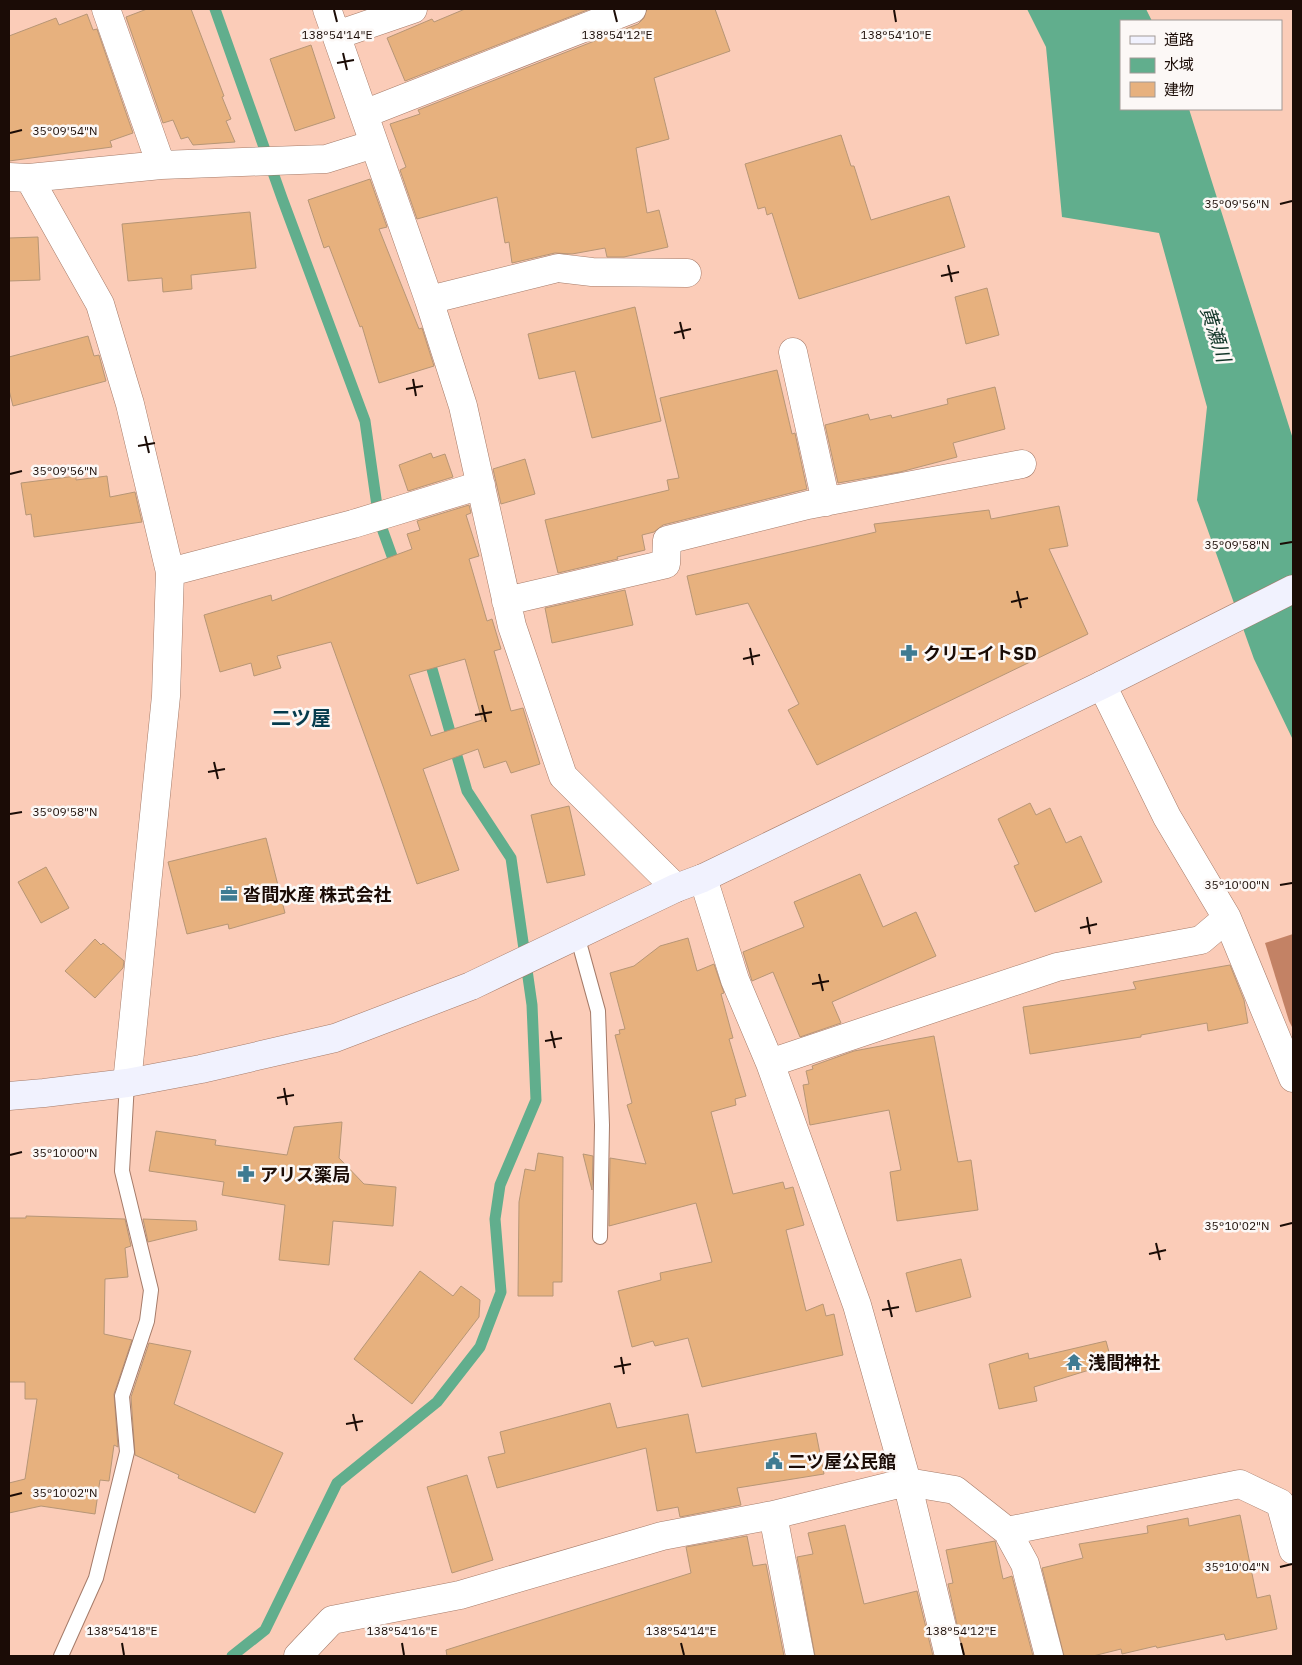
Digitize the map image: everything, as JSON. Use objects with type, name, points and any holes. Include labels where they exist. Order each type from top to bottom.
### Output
[{"type":"street","points":[[106,9],[161,164]]},
{"type":"street","points":[[327,9],[429,300],[463,406],[512,626],[563,776],[676,888]]},
{"type":"street","points":[[337,35],[413,9]]},
{"type":"street","points":[[364,114],[632,9]]},
{"type":"street","points":[[127,1083],[166,696],[170,572],[130,404],[100,304],[19,178],[161,164],[326,159],[374,144]]},
{"type":"street","points":[[429,300],[558,268],[592,272],[687,274]]},
{"type":"street","points":[[793,352],[826,502]]},
{"type":"street","points":[[506,601],[666,564],[667,540],[826,502],[1022,464]]},
{"type":"street","points":[[170,572],[353,524],[481,485]]},
{"type":"street","points":[[9,1096],[127,1083],[201,1069],[335,1038],[471,986],[676,888],[703,878],[1293,589]]},
{"type":"street","points":[[1109,680],[1167,817],[1227,918],[1293,1078]]},
{"type":"street","points":[[703,878],[735,980],[770,1063],[857,1305],[907,1482],[949,1656]]},
{"type":"street","points":[[770,1063],[1057,967],[1201,940],[1227,918]]},
{"type":"street","points":[[298,1656],[332,1620],[460,1595],[662,1536],[773,1515],[907,1482],[954,1490],[1007,1531],[1025,1564],[1049,1656]]},
{"type":"street","points":[[1007,1531],[1240,1484],[1280,1503],[1293,1550]]},
{"type":"street","points":[[773,1515],[800,1656]]},
{"type":"lane","points":[[577,935],[598,1011],[602,1125],[600,1237]]},
{"type":"lane","points":[[61,1656],[96,1578],[127,1452],[122,1396],[147,1321],[151,1290],[122,1171],[127,1083]]},
{"type":"shaded area","points":[[1293,934],[1293,1029],[1265,943]]},
{"type":"water","name":"黄瀬川","points":[[1027,9],[1146,9],[1152,20],[1120,20],[1120,110],[1189,110],[1293,439],[1293,740],[1254,659],[1197,500],[1207,407],[1159,233],[1062,217],[1046,47]]},
{"type":"building","points":[[147,9],[191,9],[224,96],[222,97],[231,119],[226,121],[235,142],[193,145],[188,137],[181,139],[173,120],[163,123],[126,17]]},
{"type":"building","points":[[465,9],[590,9],[405,81],[387,38],[432,19],[434,22]]},
{"type":"building","points":[[647,9],[715,9],[730,51],[654,78],[669,139],[636,148],[647,213],[659,210],[668,247],[624,257],[607,257],[605,248],[572,254],[555,253],[512,263],[509,242],[505,243],[497,197],[417,219],[400,170],[406,167],[390,124],[420,114],[418,110],[638,24],[644,18]]},
{"type":"building","points":[[87,14],[93,30],[97,29],[133,133],[110,141],[112,147],[9,161],[9,36],[56,18],[59,25]]},
{"type":"building","points":[[311,45],[335,118],[295,131],[270,59]]},
{"type":"building","points":[[841,135],[851,166],[854,166],[871,220],[949,196],[965,247],[799,299],[772,213],[767,215],[765,207],[758,209],[745,164]]},
{"type":"building","points":[[370,179],[387,227],[379,229],[419,329],[422,328],[434,366],[379,383],[362,326],[360,327],[329,246],[324,248],[308,200]]},
{"type":"building","points":[[250,212],[256,268],[191,275],[192,289],[163,292],[162,278],[128,281],[122,224]]},
{"type":"building","points":[[38,237],[40,280],[9,281],[9,238]]},
{"type":"building","points":[[987,288],[999,335],[966,344],[955,297]]},
{"type":"building","points":[[635,307],[661,421],[592,438],[575,371],[539,379],[528,334]]},
{"type":"building","points":[[88,336],[94,356],[99,355],[106,381],[13,406],[9,390],[9,357]]},
{"type":"building","points":[[777,370],[792,434],[795,433],[807,489],[663,525],[654,532],[642,535],[645,550],[617,557],[618,559],[558,573],[545,520],[669,490],[667,480],[679,478],[660,398]]},
{"type":"building","points":[[995,387],[1005,429],[953,443],[957,457],[900,472],[838,483],[825,425],[868,414],[870,420],[891,415],[892,418],[948,404],[947,399]]},
{"type":"building","points":[[431,453],[433,458],[445,454],[453,477],[408,491],[399,465]]},
{"type":"building","points":[[525,459],[535,494],[501,504],[493,469]]},
{"type":"building","points":[[76,476],[76,480],[107,476],[110,497],[135,492],[142,522],[34,537],[31,514],[26,515],[21,483]]},
{"type":"building","points":[[469,505],[471,513],[466,515],[479,556],[469,559],[487,621],[492,619],[501,649],[494,651],[511,711],[523,708],[540,764],[511,773],[506,761],[484,768],[478,749],[423,769],[459,870],[417,884],[331,642],[277,656],[281,668],[254,676],[251,663],[220,672],[204,615],[271,595],[272,601],[412,549],[407,534],[420,530],[417,521]],"holes":[[[465,659],[482,720],[431,736],[409,675]]]},
{"type":"building","points":[[1059,506],[1068,546],[1049,549],[1088,634],[817,765],[788,710],[799,704],[748,603],[696,615],[687,576],[876,532],[874,524],[989,510],[991,519]]},
{"type":"building","points":[[625,590],[633,625],[552,643],[545,608]]},
{"type":"building","points":[[1030,803],[1036,815],[1050,808],[1066,843],[1081,836],[1102,882],[1035,912],[1014,866],[1019,864],[998,819]]},
{"type":"building","points":[[569,806],[585,875],[547,883],[531,815]]},
{"type":"building","points":[[266,838],[285,913],[229,929],[228,924],[187,934],[168,862]]},
{"type":"building","points":[[46,867],[69,908],[41,923],[18,882]]},
{"type":"building","points":[[860,874],[883,927],[916,912],[936,956],[832,1002],[841,1023],[800,1037],[773,972],[752,981],[743,952],[804,927],[794,902]]},
{"type":"building","points":[[688,938],[697,971],[714,964],[724,993],[721,994],[733,1038],[729,1039],[746,1096],[735,1099],[736,1105],[711,1112],[733,1194],[783,1182],[785,1189],[793,1187],[804,1225],[786,1230],[806,1311],[823,1304],[826,1316],[834,1314],[843,1355],[702,1387],[688,1338],[655,1346],[653,1341],[632,1347],[618,1291],[661,1280],[660,1273],[712,1262],[696,1203],[609,1226],[610,1158],[646,1164],[627,1105],[632,1103],[615,1035],[620,1034],[619,1030],[625,1029],[610,973],[634,966],[660,946]]},
{"type":"building","points":[[95,939],[101,945],[103,943],[124,961],[123,968],[95,998],[65,971]]},
{"type":"building","points":[[1230,965],[1244,1000],[1248,1023],[1208,1031],[1207,1023],[1141,1035],[1141,1037],[1030,1054],[1023,1007],[1136,989],[1133,982]]},
{"type":"building","points":[[934,1036],[958,1162],[971,1160],[978,1210],[897,1221],[890,1172],[901,1170],[889,1110],[810,1125],[803,1085],[809,1084],[806,1071],[813,1069],[812,1066],[854,1051]]},
{"type":"building","points":[[342,1122],[339,1158],[364,1184],[396,1187],[393,1226],[333,1221],[329,1265],[279,1260],[285,1205],[222,1195],[224,1182],[149,1171],[156,1131],[216,1140],[215,1145],[287,1155],[294,1127]]},
{"type":"building","points":[[538,1153],[563,1157],[562,1282],[553,1282],[553,1296],[518,1296],[519,1202],[525,1169],[535,1171]]},
{"type":"building","points":[[583,1154],[593,1156],[592,1190]]},
{"type":"building","points":[[26,1216],[125,1219],[131,1246],[125,1248],[128,1277],[105,1279],[104,1334],[132,1340],[114,1394],[118,1447],[114,1445],[109,1481],[100,1480],[95,1514],[41,1506],[9,1513],[9,1483],[25,1479],[37,1399],[25,1399],[25,1382],[9,1382],[9,1218],[26,1218]]},
{"type":"building","points":[[143,1219],[196,1221],[197,1230],[148,1242]]},
{"type":"building","points":[[961,1259],[971,1297],[916,1312],[906,1273]]},
{"type":"building","points":[[420,1271],[453,1296],[461,1286],[480,1300],[479,1317],[412,1404],[354,1359]]},
{"type":"building","points":[[1106,1341],[1112,1363],[1034,1387],[1037,1401],[999,1409],[989,1364],[1028,1353],[1029,1359]]},
{"type":"building","points":[[149,1343],[191,1351],[174,1404],[283,1453],[255,1513],[178,1478],[179,1475],[135,1455],[131,1397]]},
{"type":"building","points":[[610,1403],[617,1428],[688,1414],[696,1453],[816,1433],[824,1474],[737,1488],[741,1505],[680,1517],[678,1507],[657,1511],[646,1448],[497,1488],[488,1457],[505,1453],[500,1432]]},
{"type":"building","points":[[467,1475],[493,1560],[452,1573],[427,1487]]},
{"type":"building","points":[[1240,1515],[1257,1598],[1270,1595],[1277,1629],[1226,1640],[1224,1634],[1122,1654],[1121,1649],[1093,1656],[1064,1656],[1042,1568],[1083,1558],[1079,1544],[1148,1533],[1147,1526],[1188,1518],[1189,1526]]},
{"type":"building","points":[[845,1525],[864,1604],[917,1591],[933,1656],[815,1656],[797,1557],[813,1554],[808,1533]]},
{"type":"building","points":[[747,1536],[753,1566],[766,1564],[784,1656],[447,1656],[446,1650],[691,1573],[686,1547]]},
{"type":"building","points":[[995,1541],[1003,1579],[1012,1576],[1033,1656],[964,1656],[948,1584],[953,1583],[946,1550]]},
{"type":"waterway","points":[[215,9],[282,198],[365,421],[379,520],[397,570]]},
{"type":"waterway","points":[[232,1656],[265,1630],[337,1483],[437,1402],[480,1347],[501,1292],[495,1219],[500,1185],[536,1100],[532,1005],[511,858],[467,791],[428,655]]},
{"type":"place","name":"クリエイトSD","points":[[909,653]]},
{"type":"place","name":"沓間水産 株式会社","points":[[229,894]]},
{"type":"place","name":"アリス薬局","points":[[246,1174]]},
{"type":"place","name":"浅間神社","points":[[1074,1362]]},
{"type":"place","name":"二ツ屋公民館","points":[[774,1461]]},
{"type":"district","name":"二ツ屋","points":[[301,717]]}]
